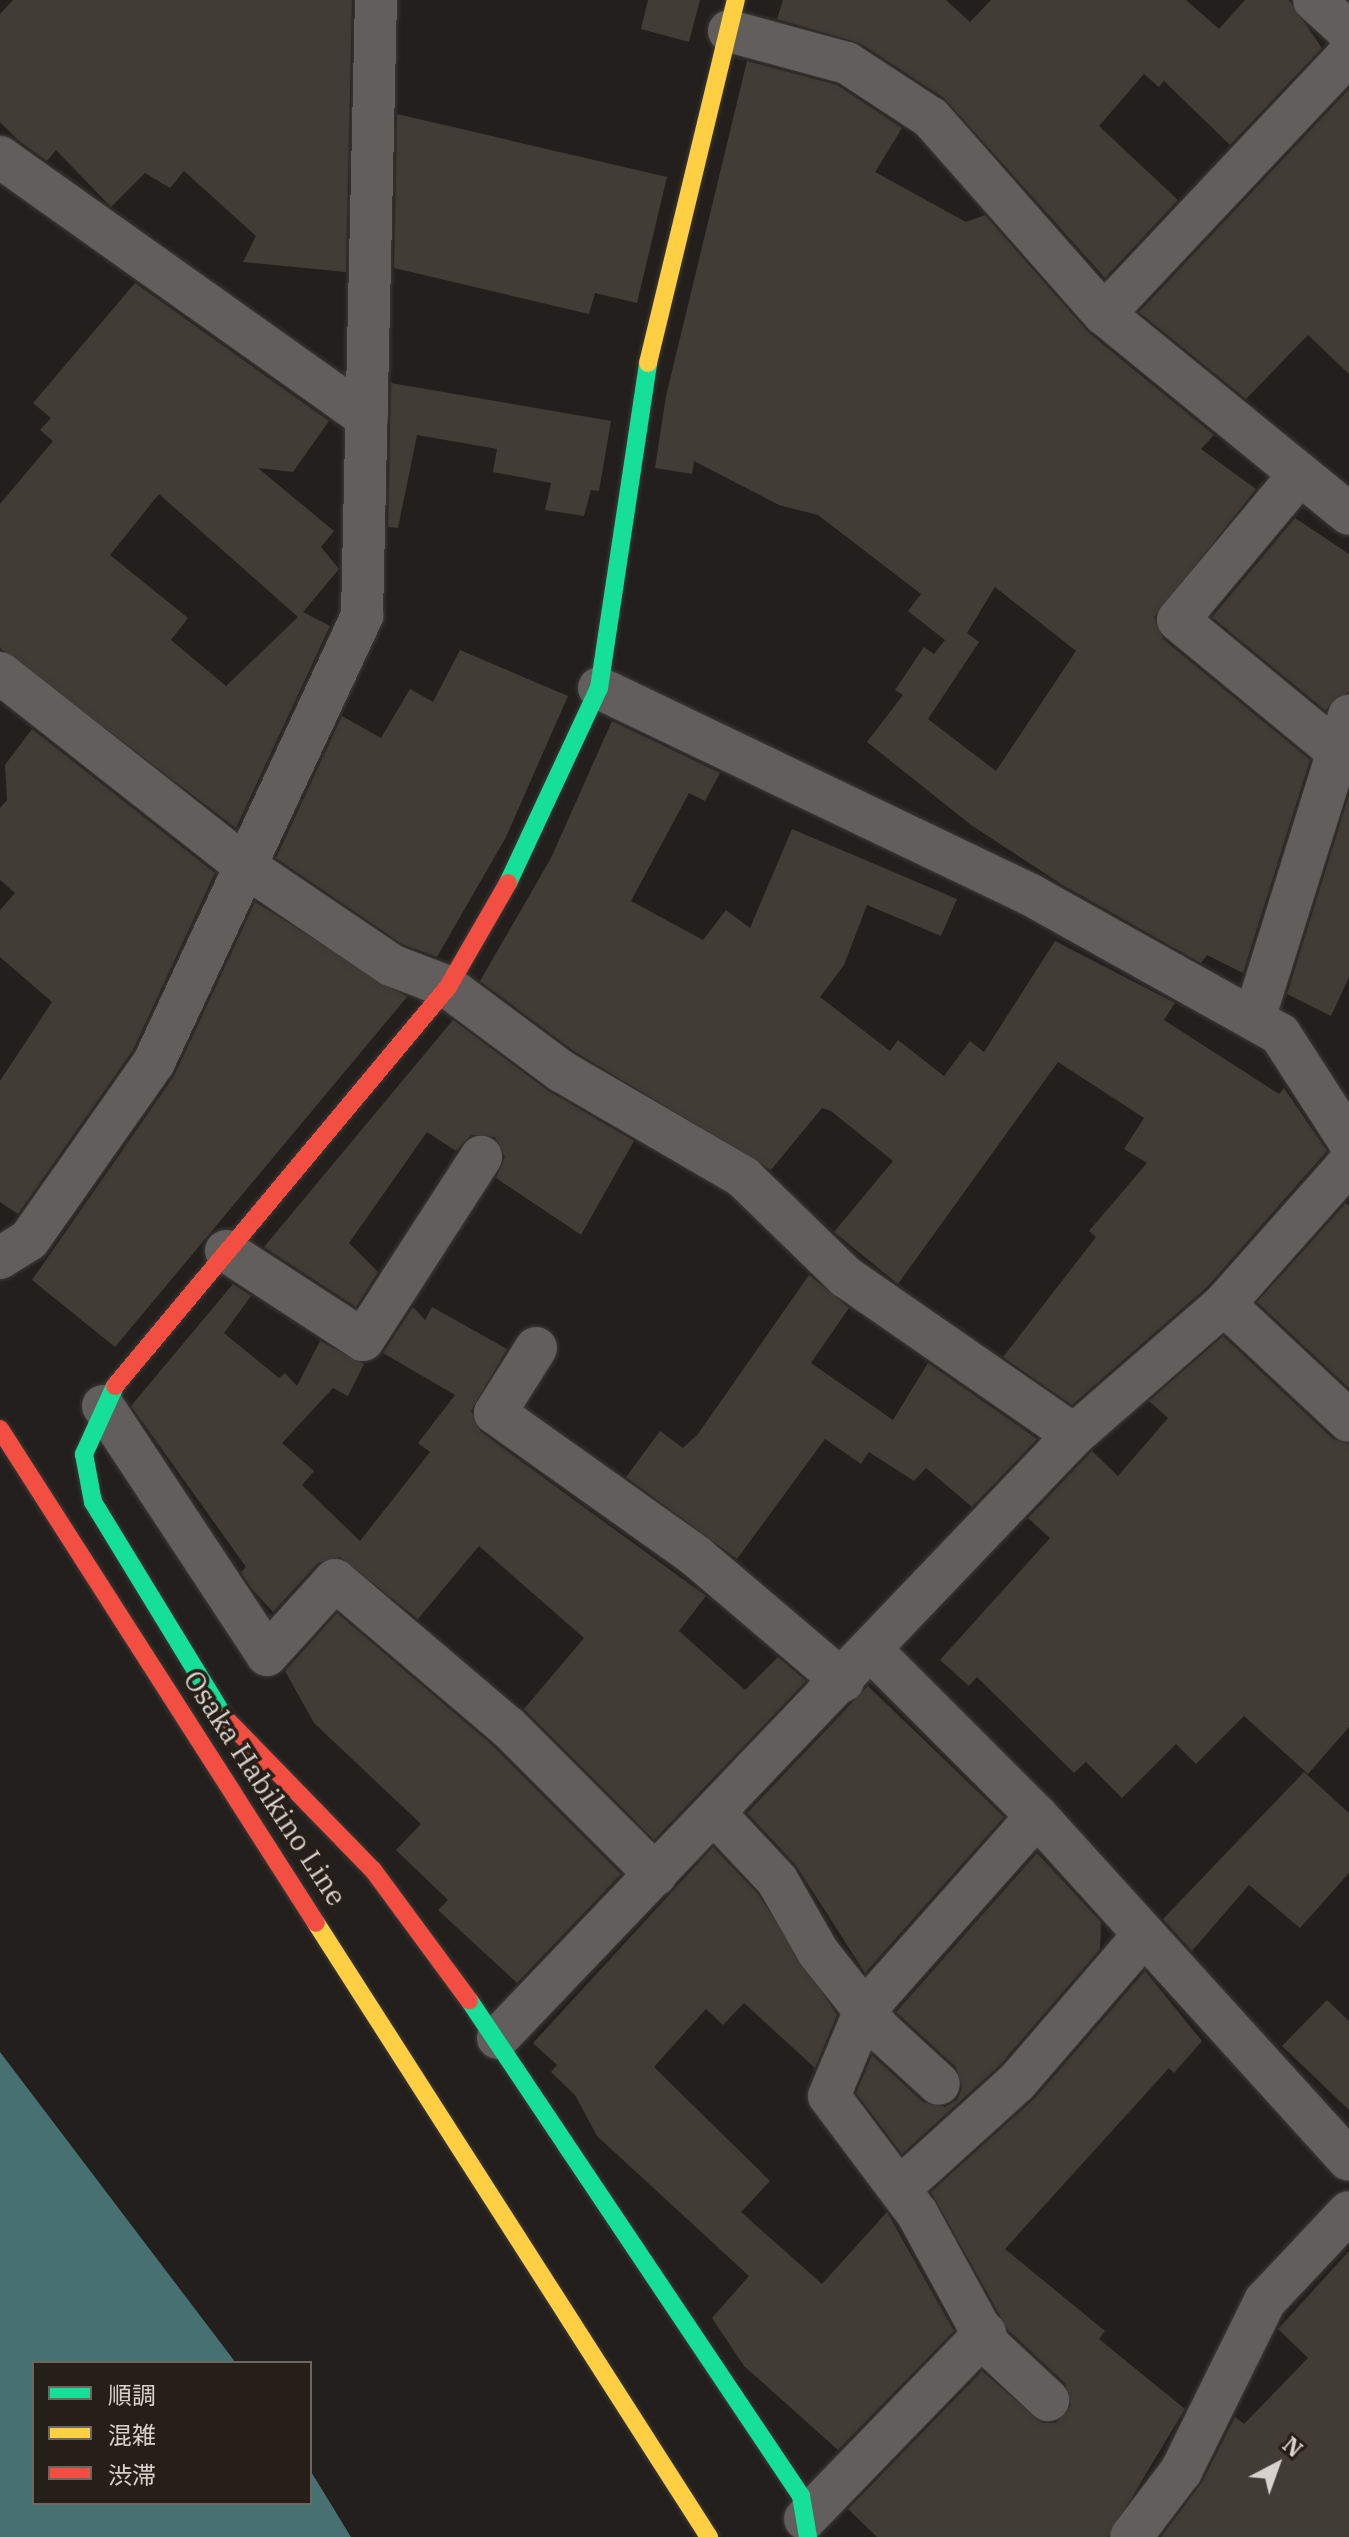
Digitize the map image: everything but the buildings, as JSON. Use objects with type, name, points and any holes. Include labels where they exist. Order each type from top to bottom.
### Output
[{"type":"street","points":[[3,1250],[29,1240],[154,1062],[248,868],[362,615],[376,0]]},
{"type":"street","points":[[1314,0],[1349,32]]},
{"type":"street","points":[[807,2528],[801,2496],[498,2038],[373,1870],[212,1705],[169,1637],[93,1502],[84,1454],[103,1406],[226,1251],[448,987],[528,848],[599,688],[641,391],[732,16],[847,63],[931,118],[1104,314],[1349,514]]},
{"type":"street","points":[[1104,314],[1349,54]]},
{"type":"street","points":[[0,157],[367,418]]},
{"type":"street","points":[[1254,1019],[1343,733],[1178,620],[1300,474]]},
{"type":"street","points":[[0,673],[248,868],[391,965],[448,987],[561,1071],[743,1177],[846,1277],[1074,1435]]},
{"type":"street","points":[[599,688],[1031,895],[1280,1034],[1349,1141]]},
{"type":"street","points":[[226,1251],[363,1340],[481,1157]]},
{"type":"street","points":[[498,2038],[872,1651],[1074,1435],[1224,1304],[1349,1163]]},
{"type":"street","points":[[1224,1304],[1349,1421]]},
{"type":"street","points":[[536,1348],[495,1413],[696,1556],[843,1681]]},
{"type":"street","points":[[103,1406],[267,1655],[335,1580],[508,1727],[656,1875]]},
{"type":"street","name":"Osaka Habikino Line","points":[[0,1429],[709,2537]]},
{"type":"street","points":[[121,1618],[169,1637]]},
{"type":"street","points":[[872,1651],[1037,1816],[1142,1937],[1349,2160]]},
{"type":"street","points":[[715,1814],[777,1880],[818,1952],[865,2010],[939,2084]]},
{"type":"street","points":[[1037,1816],[865,2010],[829,2096],[900,2188],[985,2333],[1048,2400]]},
{"type":"street","points":[[900,2188],[1017,2082],[1142,1937]]},
{"type":"street","points":[[1131,2537],[1181,2471],[1265,2301],[1349,2212]]},
{"type":"street","points":[[807,2528],[985,2333]]},
{"type":"water","points":[[0,2052],[234,2361],[32,2361],[32,2505],[312,2505],[312,2473],[351,2537],[0,2537]]},
{"type":"traffic: fast","points":[[508,883],[599,688],[648,363]]},
{"type":"traffic: fast","points":[[115,1386],[84,1454],[93,1502],[225,1718]]},
{"type":"traffic: fast","points":[[469,2000],[801,2496],[808,2537]]},
{"type":"traffic: slow","points":[[648,363],[736,0]]},
{"type":"traffic: slow","points":[[316,1923],[709,2537]]},
{"type":"traffic: jam","points":[[115,1386],[448,987],[508,883]]},
{"type":"traffic: jam","points":[[0,1429],[316,1923]]},
{"type":"traffic: jam","points":[[225,1718],[373,1870],[469,2000]]}]
